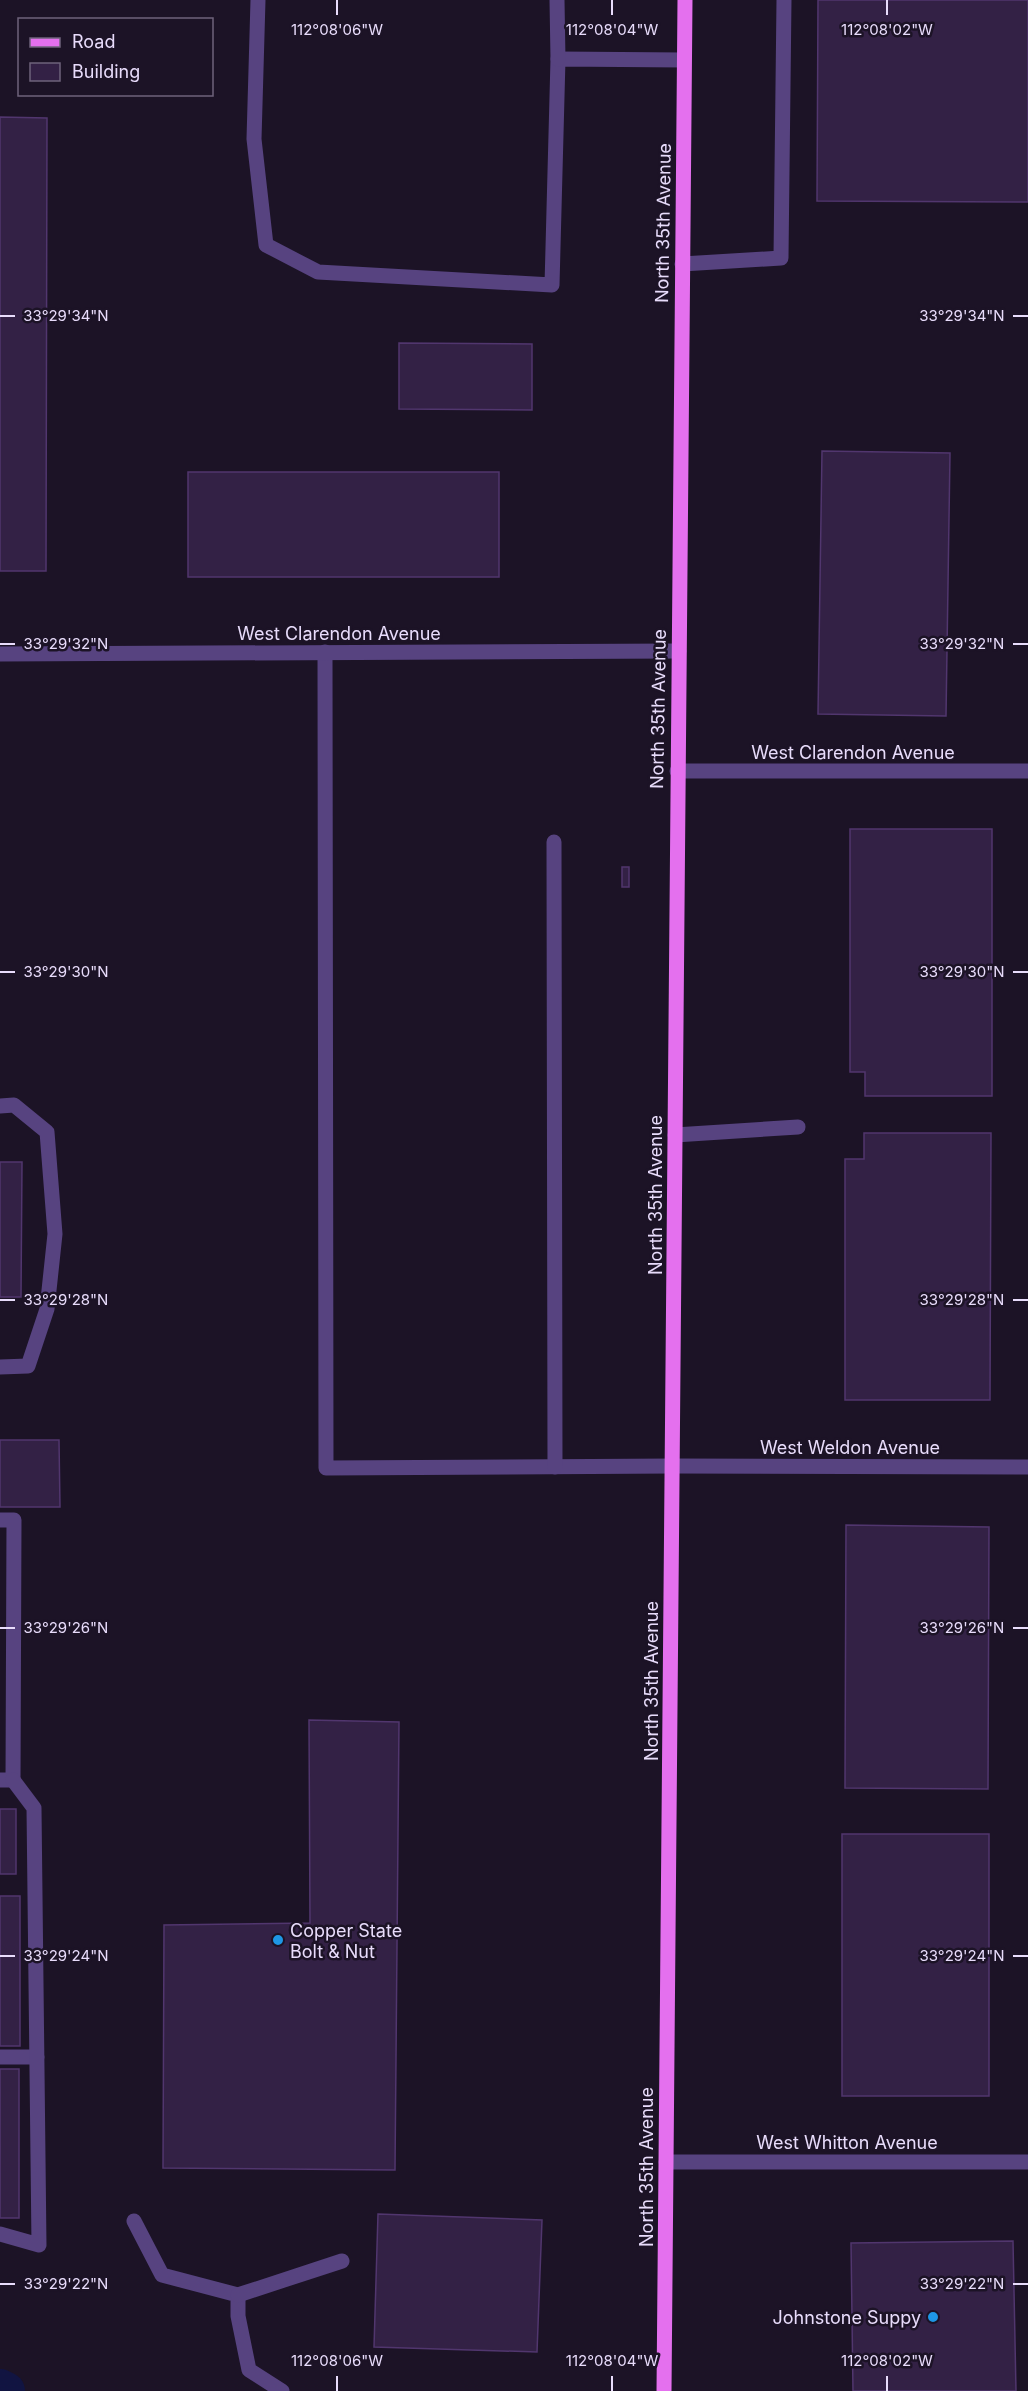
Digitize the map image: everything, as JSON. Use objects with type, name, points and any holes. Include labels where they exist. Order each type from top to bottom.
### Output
[{"type":"main road","name":"North 35th Avenue","points":[[664,2391],[685,0]]},
{"type":"street","points":[[258,0],[254,140],[266,245],[318,272],[552,285],[558,0]]},
{"type":"street","points":[[682,264],[781,258],[784,0]]},
{"type":"street","points":[[558,59],[684,60]]},
{"type":"street","name":"West Clarendon Avenue","points":[[0,654],[678,651]]},
{"type":"street","name":"West Weldon Avenue","points":[[325,652],[326,1468],[1028,1467]]},
{"type":"street","name":"West Clarendon Avenue","points":[[677,771],[1028,771]]},
{"type":"street","points":[[554,842],[555,1467]]},
{"type":"street","points":[[0,1106],[14,1105],[47,1132],[55,1234],[47,1309],[28,1366],[0,1367]]},
{"type":"street","points":[[675,1135],[798,1127]]},
{"type":"street","points":[[0,1520],[14,1520],[7,1780],[34,1808],[39,2245],[0,2234]]},
{"type":"street","points":[[0,2057],[36,2057]]},
{"type":"street","name":"West Whitton Avenue","points":[[666,2162],[1028,2162]]},
{"type":"street","points":[[134,2221],[162,2274],[238,2295],[342,2261]]},
{"type":"street","points":[[238,2295],[238,2316],[249,2370],[282,2391]]},
{"type":"building","points":[[818,0],[1028,0],[1028,202],[817,201]]},
{"type":"building","points":[[0,117],[47,118],[46,571],[0,571]]},
{"type":"building","points":[[399,343],[532,344],[532,410],[399,409]]},
{"type":"building","points":[[822,451],[950,453],[946,716],[818,714]]},
{"type":"building","points":[[188,472],[499,472],[499,577],[188,577]]},
{"type":"building","points":[[850,829],[992,829],[992,1096],[865,1096],[865,1072],[850,1072]]},
{"type":"building","points":[[622,867],[629,867],[629,887],[622,887]]},
{"type":"building","points":[[864,1133],[991,1133],[990,1400],[845,1400],[845,1159],[864,1159]]},
{"type":"building","points":[[0,1162],[22,1162],[21,1297],[0,1297]]},
{"type":"building","points":[[0,1440],[59,1440],[60,1507],[0,1507]]},
{"type":"building","points":[[846,1525],[989,1527],[988,1789],[845,1788]]},
{"type":"building","points":[[309,1720],[399,1722],[395,2170],[163,2168],[164,1925],[310,1923]]},
{"type":"building","points":[[0,1809],[16,1809],[16,1874],[0,1874]]},
{"type":"building","points":[[842,1834],[989,1834],[989,2096],[842,2096]]},
{"type":"building","points":[[0,1896],[20,1896],[20,2046],[0,2046]]},
{"type":"building","points":[[0,2069],[19,2069],[19,2218],[0,2218]]},
{"type":"building","points":[[378,2214],[542,2220],[537,2352],[374,2347]]},
{"type":"building","name":"Johnstone Suppy","points":[[1013,2241],[1016,2391],[853,2391],[851,2243]]},
{"type":"waterway","points":[[0,2388],[6,2391]]},
{"type":"place","name":"Copper State Bolt & Nut","points":[[278,1940]]},
{"type":"place","name":"Johnstone Suppy","points":[[933,2317]]}]
